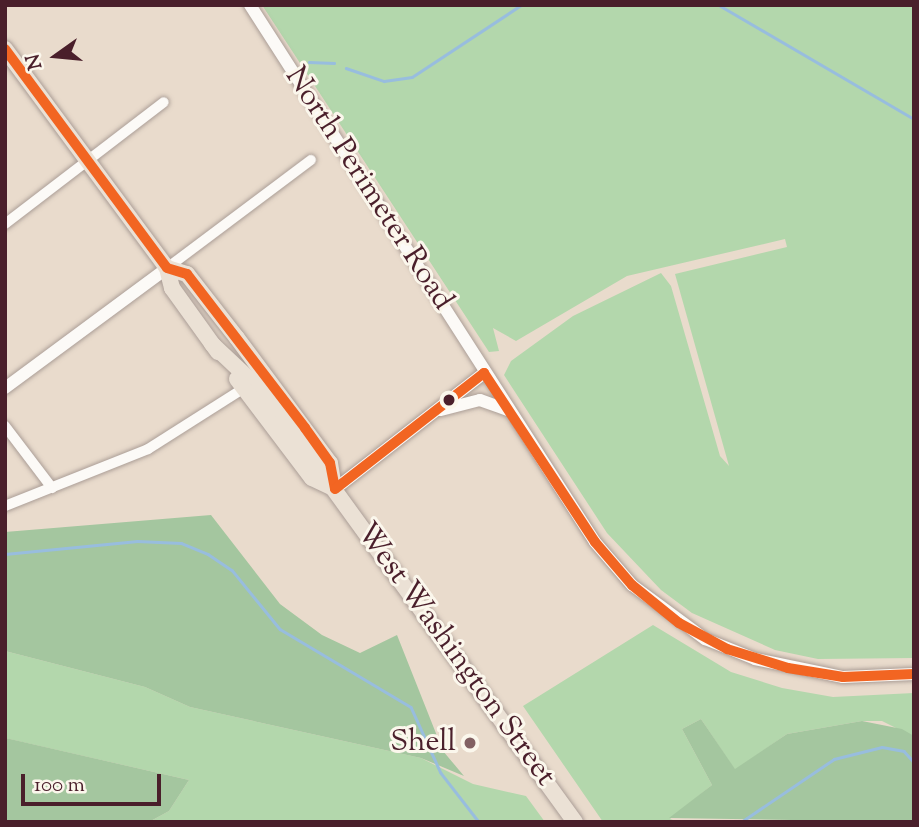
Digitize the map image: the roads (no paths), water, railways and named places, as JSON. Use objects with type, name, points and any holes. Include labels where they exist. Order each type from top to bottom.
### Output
[{"type":"main road","name":"West Washington Street","points":[[5,49],[167,268],[172,288],[244,388],[312,478],[335,489]]},
{"type":"main road","name":"West Washington Street","points":[[167,268],[187,274],[330,463],[335,489],[575,822]]},
{"type":"main road","points":[[212,344],[264,393],[335,489]]},
{"type":"street","name":"North Perimeter Road","points":[[250,5],[595,542],[632,585],[679,623],[727,649],[788,668],[843,677],[914,674]]},
{"type":"street","points":[[5,224],[164,102]]},
{"type":"street","points":[[5,388],[311,160]]},
{"type":"street","points":[[335,489],[484,373]]},
{"type":"street","points":[[5,506],[163,442],[244,388]]},
{"type":"street","points":[[434,412],[480,400],[509,410]]},
{"type":"street","points":[[5,426],[52,488]]},
{"type":"waterway","points":[[346,68],[384,81],[412,77],[521,5]]},
{"type":"waterway","points":[[719,5],[914,119]]},
{"type":"waterway","points":[[309,62],[334,63]]},
{"type":"waterway","points":[[5,554],[137,541],[181,543],[208,554],[232,570],[280,629],[411,707],[441,773],[479,822]]},
{"type":"waterway","points":[[741,822],[834,759],[882,747],[904,751],[914,762]]},
{"type":"place","name":"Shell","points":[[470,743]]}]
